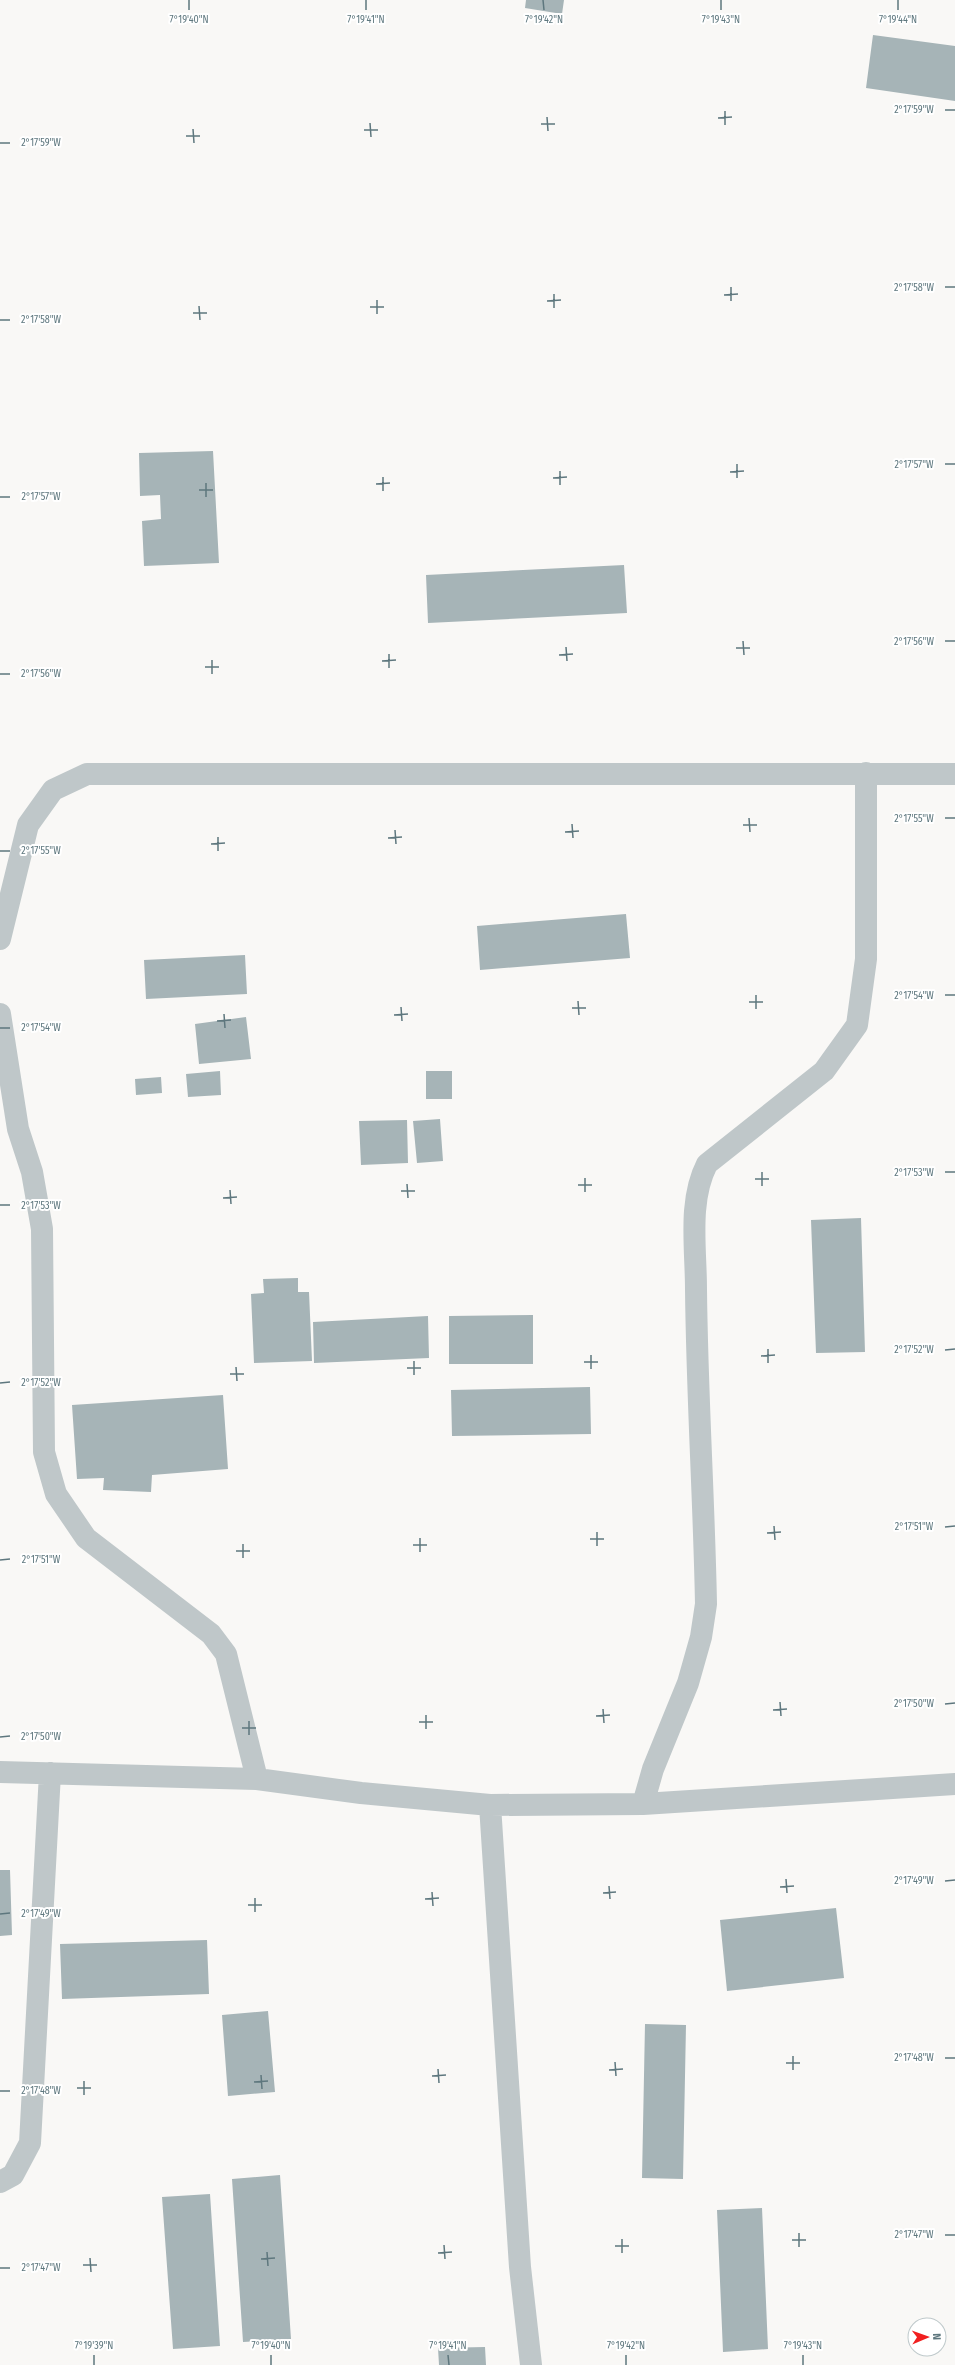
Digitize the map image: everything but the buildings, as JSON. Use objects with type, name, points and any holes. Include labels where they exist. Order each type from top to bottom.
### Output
[{"type":"street","points":[[643,1804],[653,1769],[688,1684],[701,1637],[706,1604],[696,1316],[696,1200],[700,1178],[707,1164],[824,1070],[857,1025],[866,959],[866,773]]},
{"type":"street","points":[[0,939],[28,826],[53,790],[87,774],[955,774]]},
{"type":"street","points":[[0,1014],[18,1129],[32,1172],[42,1228],[44,1452],[56,1494],[86,1538],[211,1634],[226,1654],[257,1779]]},
{"type":"street","points":[[0,1772],[257,1779],[361,1793],[490,1805],[643,1804],[955,1784]]},
{"type":"street","points":[[0,2182],[13,2175],[30,2142],[50,1773]]},
{"type":"street","points":[[490,1805],[519,2259],[531,2365]]}]
